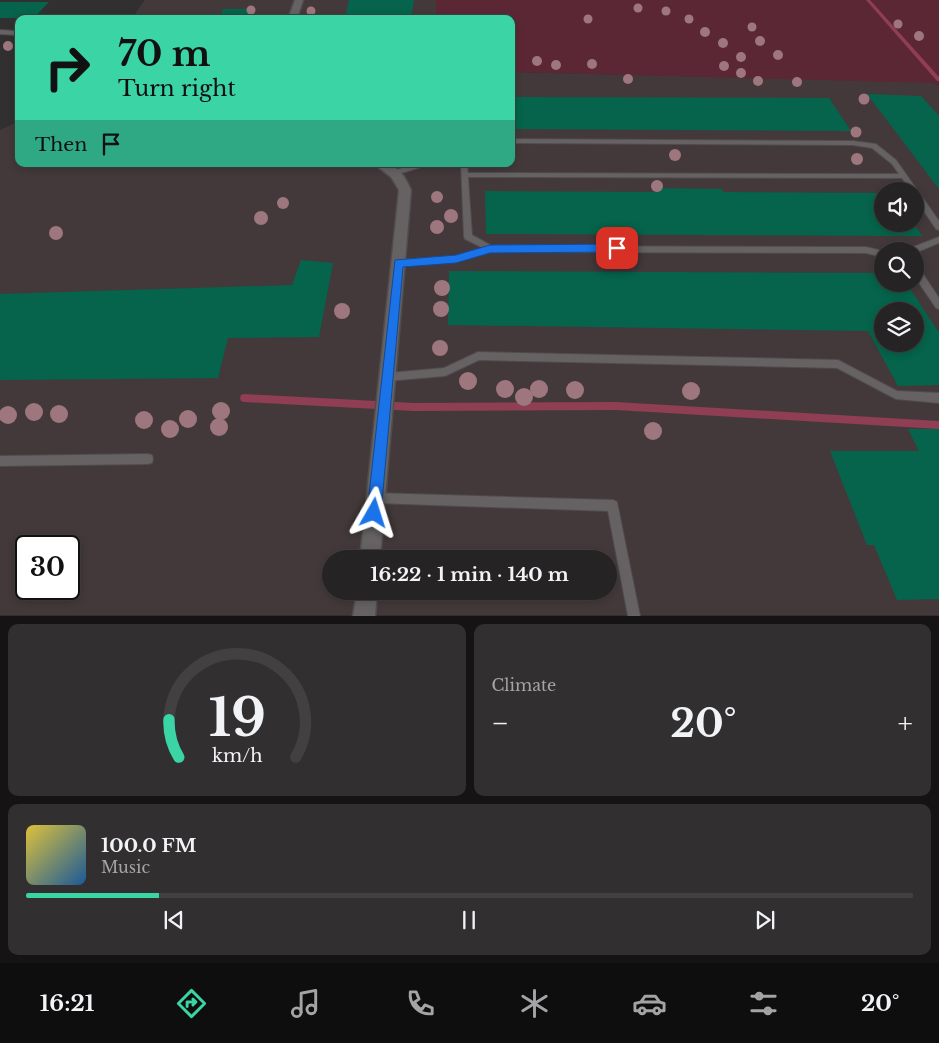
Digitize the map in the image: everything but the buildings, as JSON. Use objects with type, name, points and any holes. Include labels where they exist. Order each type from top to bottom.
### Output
[{"type":"street","points":[[293,15],[299,0]]},
{"type":"street","points":[[371,550],[405,190],[401,178],[385,167]]},
{"type":"street","points":[[364,616],[366,600]]},
{"type":"lane","points":[[0,32],[15,32]]},
{"type":"lane","points":[[515,141],[854,143],[874,146],[894,162],[908,182]]},
{"type":"lane","points":[[395,173],[414,167]]},
{"type":"lane","points":[[464,167],[468,237],[490,249]]},
{"type":"lane","points":[[465,175],[903,176]]},
{"type":"lane","points":[[924,205],[939,227]]},
{"type":"lane","points":[[924,246],[939,240]]},
{"type":"lane","points":[[398,263],[456,259],[490,249],[866,250],[874,252]]},
{"type":"lane","points":[[924,282],[939,305]]},
{"type":"lane","points":[[388,377],[445,372],[478,356],[838,364],[896,395],[939,398]]},
{"type":"lane","points":[[0,461],[148,459]]},
{"type":"lane","points":[[375,498],[613,506],[634,616]]},
{"type":"shaded area","points":[[145,0],[436,0],[436,15],[134,15]]},
{"type":"shaded area","points":[[436,0],[939,0],[939,88],[935,83],[515,72],[515,15],[436,15]]},
{"type":"shaded area","points":[[515,72],[934,82],[939,88],[939,615],[0,615],[0,130],[15,123],[15,167],[515,167]]},
{"type":"waterway","points":[[868,0],[939,80]]},
{"type":"waterway","points":[[244,398],[414,407],[616,406],[939,425]]},
{"type":"route","points":[[374,513],[398,263],[456,259],[490,249],[617,248]]}]
